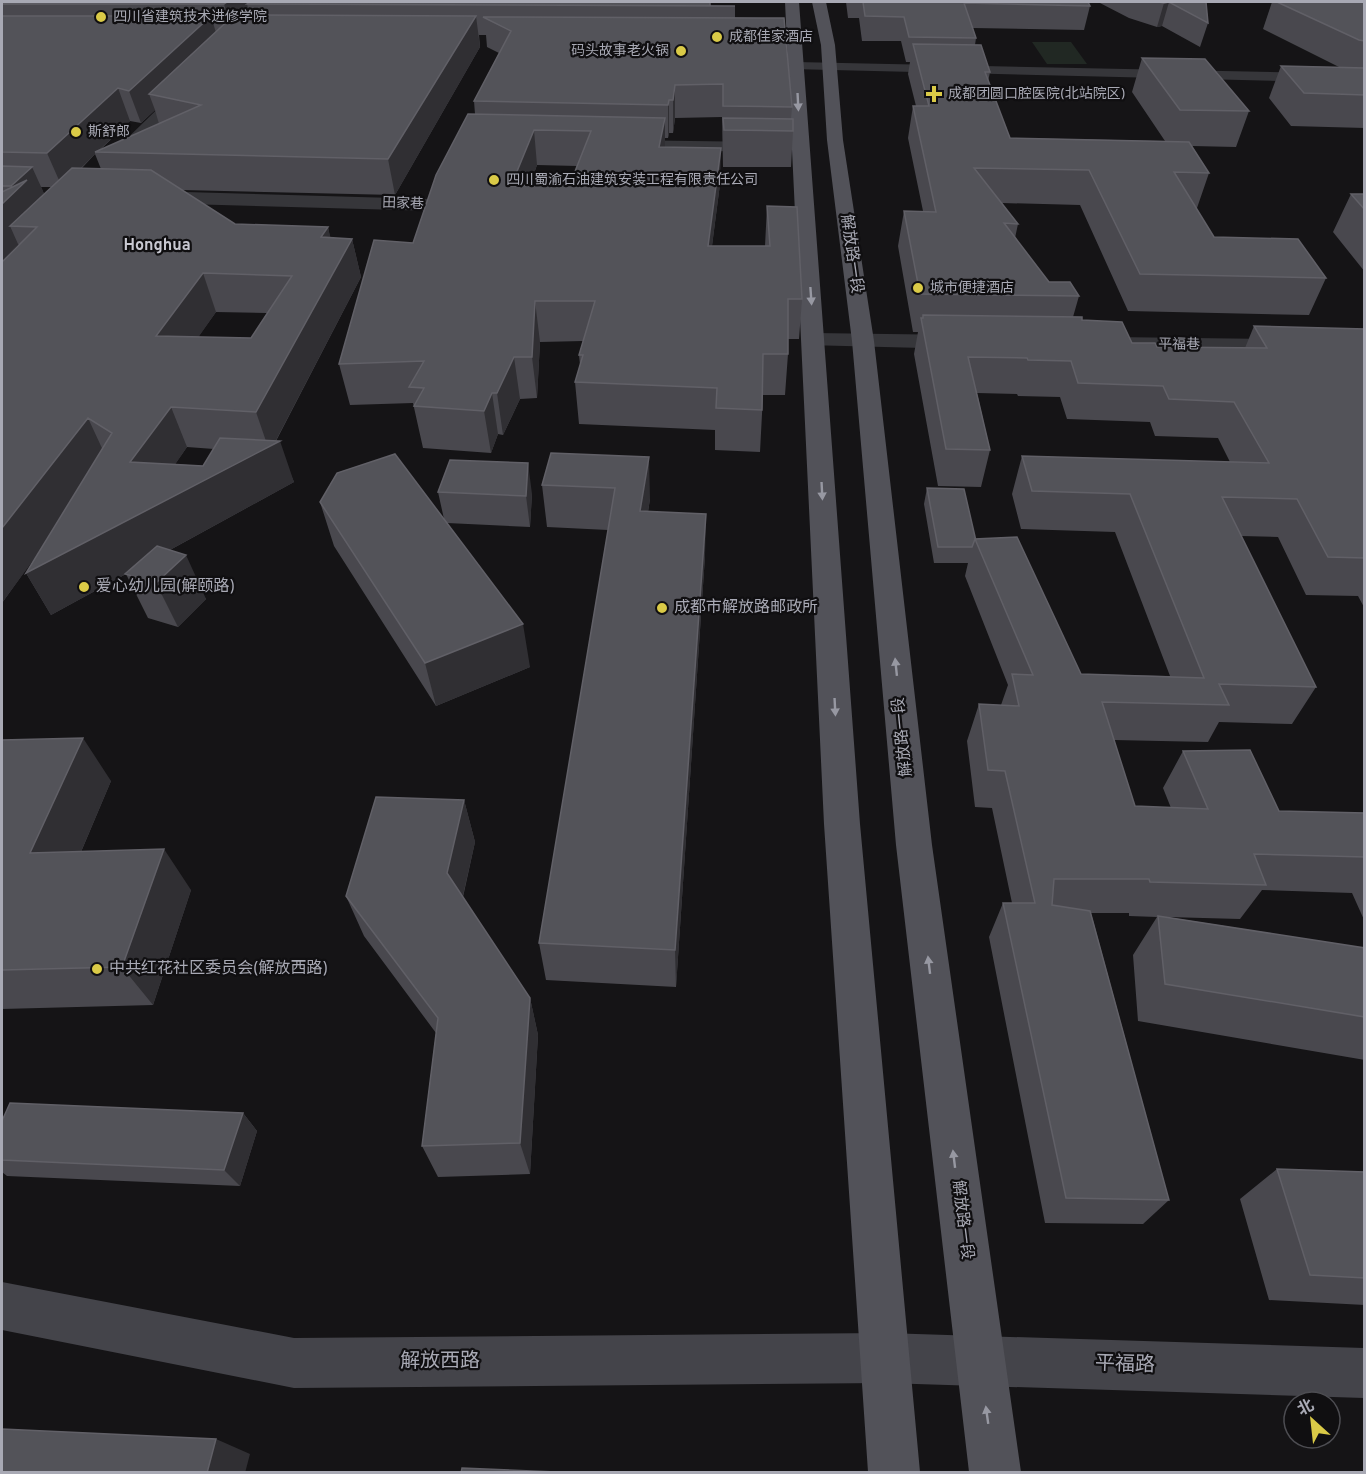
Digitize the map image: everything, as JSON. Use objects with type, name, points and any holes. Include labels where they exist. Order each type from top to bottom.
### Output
[{"type":"main road","points":[[792,2],[790,50],[800,148],[814,340],[842,824],[894,1473]]},
{"type":"main road","name":"解放路一段","points":[[819,2],[828,45],[835,140],[863,341],[914,845],[995,1473]]},
{"type":"street","points":[[790,50],[829,68],[1365,79]]},
{"type":"street","points":[[105,170],[203,72]]},
{"type":"street","points":[[597,144],[800,148]]},
{"type":"street","name":"田家巷","points":[[128,196],[436,205],[455,163]]},
{"type":"street","points":[[814,340],[982,342]]},
{"type":"street","name":"平福巷","points":[[1090,344],[1365,347]]},
{"type":"street","name":"解放西路","points":[[2,1306],[294,1363],[885,1358]]},
{"type":"street","name":"平福路","points":[[885,1358],[1365,1372]]},
{"type":"shaded area","points":[[1032,42],[1071,42],[1087,64],[1047,64]]},
{"type":"building","points":[[2,2],[227,2],[224,4],[2,4]]},
{"type":"building","points":[[250,2],[710,2],[710,6],[247,4]]},
{"type":"building","points":[[863,2],[1088,2],[1090,6],[964,3],[976,38],[909,37],[904,17],[865,16]]},
{"type":"building","points":[[1169,2],[1206,2],[1208,23]]},
{"type":"building","points":[[1277,2],[1365,2],[1365,41],[1359,40]]},
{"type":"building","points":[[234,15],[476,16],[388,159],[95,152],[201,105],[149,94]]},
{"type":"building","points":[[2,16],[211,16],[129,91],[118,88],[47,153],[2,152]]},
{"type":"building","points":[[483,17],[784,18],[792,107],[723,106],[723,84],[675,85],[673,100],[669,100],[668,105],[474,101],[511,31]]},
{"type":"building","points":[[913,44],[981,45],[990,72],[985,72],[1010,138],[1189,142],[1209,173],[1174,172],[1214,237],[1298,239],[1326,278],[1140,274],[1089,170],[974,168],[1018,224],[1004,223],[1049,282],[1070,282],[1079,296],[920,294],[904,211],[936,212],[913,106],[929,106]]},
{"type":"building","points":[[1142,58],[1205,59],[1249,111],[1180,110]]},
{"type":"building","points":[[1281,66],[1365,68],[1365,95],[1304,93]]},
{"type":"building","points":[[468,114],[665,118],[659,147],[721,148],[708,246],[770,246],[767,206],[797,207],[802,299],[788,299],[788,354],[763,354],[762,410],[716,408],[717,388],[575,382],[583,355],[579,355],[595,301],[535,301],[532,357],[514,357],[497,393],[492,393],[484,411],[414,406],[424,388],[409,387],[424,361],[339,364],[374,240],[413,243],[436,175]],"holes":[[[534,130],[591,131],[570,184],[511,186]]]},
{"type":"building","points":[[723,118],[793,119],[793,131],[724,130]]},
{"type":"building","points":[[2,166],[32,167],[11,186],[2,186]]},
{"type":"building","points":[[72,168],[151,170],[235,224],[328,227],[321,237],[352,239],[256,412],[171,407],[130,462],[203,466],[220,438],[280,441],[26,573],[112,433],[88,418],[2,528],[2,262],[37,227],[10,226]],"holes":[[[203,273],[292,276],[251,338],[156,336]]]},
{"type":"building","points":[[27,180],[2,204],[2,192]]},
{"type":"building","points":[[1351,194],[1365,194],[1365,210]]},
{"type":"building","points":[[923,315],[1082,317],[1082,320],[1122,322],[1132,343],[1155,343],[1157,347],[1267,348],[1254,326],[1365,329],[1365,558],[1328,557],[1297,499],[1222,497],[1316,687],[1219,684],[1229,705],[1102,702],[1135,806],[1208,809],[1183,751],[1250,750],[1279,811],[1365,813],[1365,857],[1254,854],[1266,885],[1150,882],[1149,879],[1054,879],[1052,905],[1090,911],[1169,1200],[1066,1198],[1003,903],[1035,903],[1005,771],[988,770],[979,704],[1019,706],[1012,674],[1033,675],[975,539],[1017,537],[1081,674],[1204,678],[1130,494],[1032,491],[1022,456],[1269,463],[1234,402],[1169,399],[1163,386],[1078,383],[1071,361],[1028,360],[1027,358],[968,357],[990,450],[946,449],[921,318]]},
{"type":"building","points":[[551,453],[649,457],[640,511],[706,514],[675,950],[539,943],[615,488],[542,485]]},
{"type":"building","points":[[395,454],[523,624],[425,663],[320,502],[337,473]]},
{"type":"building","points":[[450,460],[528,463],[526,496],[438,492]]},
{"type":"building","points":[[927,488],[964,489],[976,541],[975,539],[972,547],[938,547]]},
{"type":"building","points":[[157,546],[186,555],[156,583],[125,574]]},
{"type":"building","points":[[83,738],[30,853],[164,849],[122,967],[2,970],[2,740]]},
{"type":"building","points":[[376,797],[464,800],[447,873],[530,998],[520,1143],[422,1146],[438,1018],[346,896]]},
{"type":"building","points":[[1158,916],[1365,948],[1365,1017],[1165,984]]},
{"type":"building","points":[[10,1103],[243,1113],[224,1170],[2,1160],[2,1121]]},
{"type":"building","points":[[1277,1169],[1365,1172],[1365,1278],[1310,1275]]},
{"type":"building","points":[[2,1429],[216,1439],[207,1473],[2,1473]]},
{"type":"building","points":[[462,1468],[581,1473],[461,1473]]},
{"type":"place","name":"四川省建筑技术进修学院","points":[[101,17]]},
{"type":"place","name":"成都佳家酒店","points":[[717,37]]},
{"type":"place","name":"码头故事老火锅","points":[[681,51]]},
{"type":"place","name":"成都团圆口腔医院(北站院区)","points":[[934,94]]},
{"type":"place","name":"斯舒郎","points":[[76,132]]},
{"type":"place","name":"四川蜀渝石油建筑安装工程有限责任公司","points":[[494,180]]},
{"type":"place","name":"城市便捷酒店","points":[[918,288]]},
{"type":"place","name":"爱心幼儿园(解颐路)","points":[[84,587]]},
{"type":"place","name":"成都市解放路邮政所","points":[[662,608]]},
{"type":"place","name":"中共红花社区委员会(解放西路)","points":[[97,969]]},
{"type":"district","name":"Honghua","points":[[157,246]]}]
